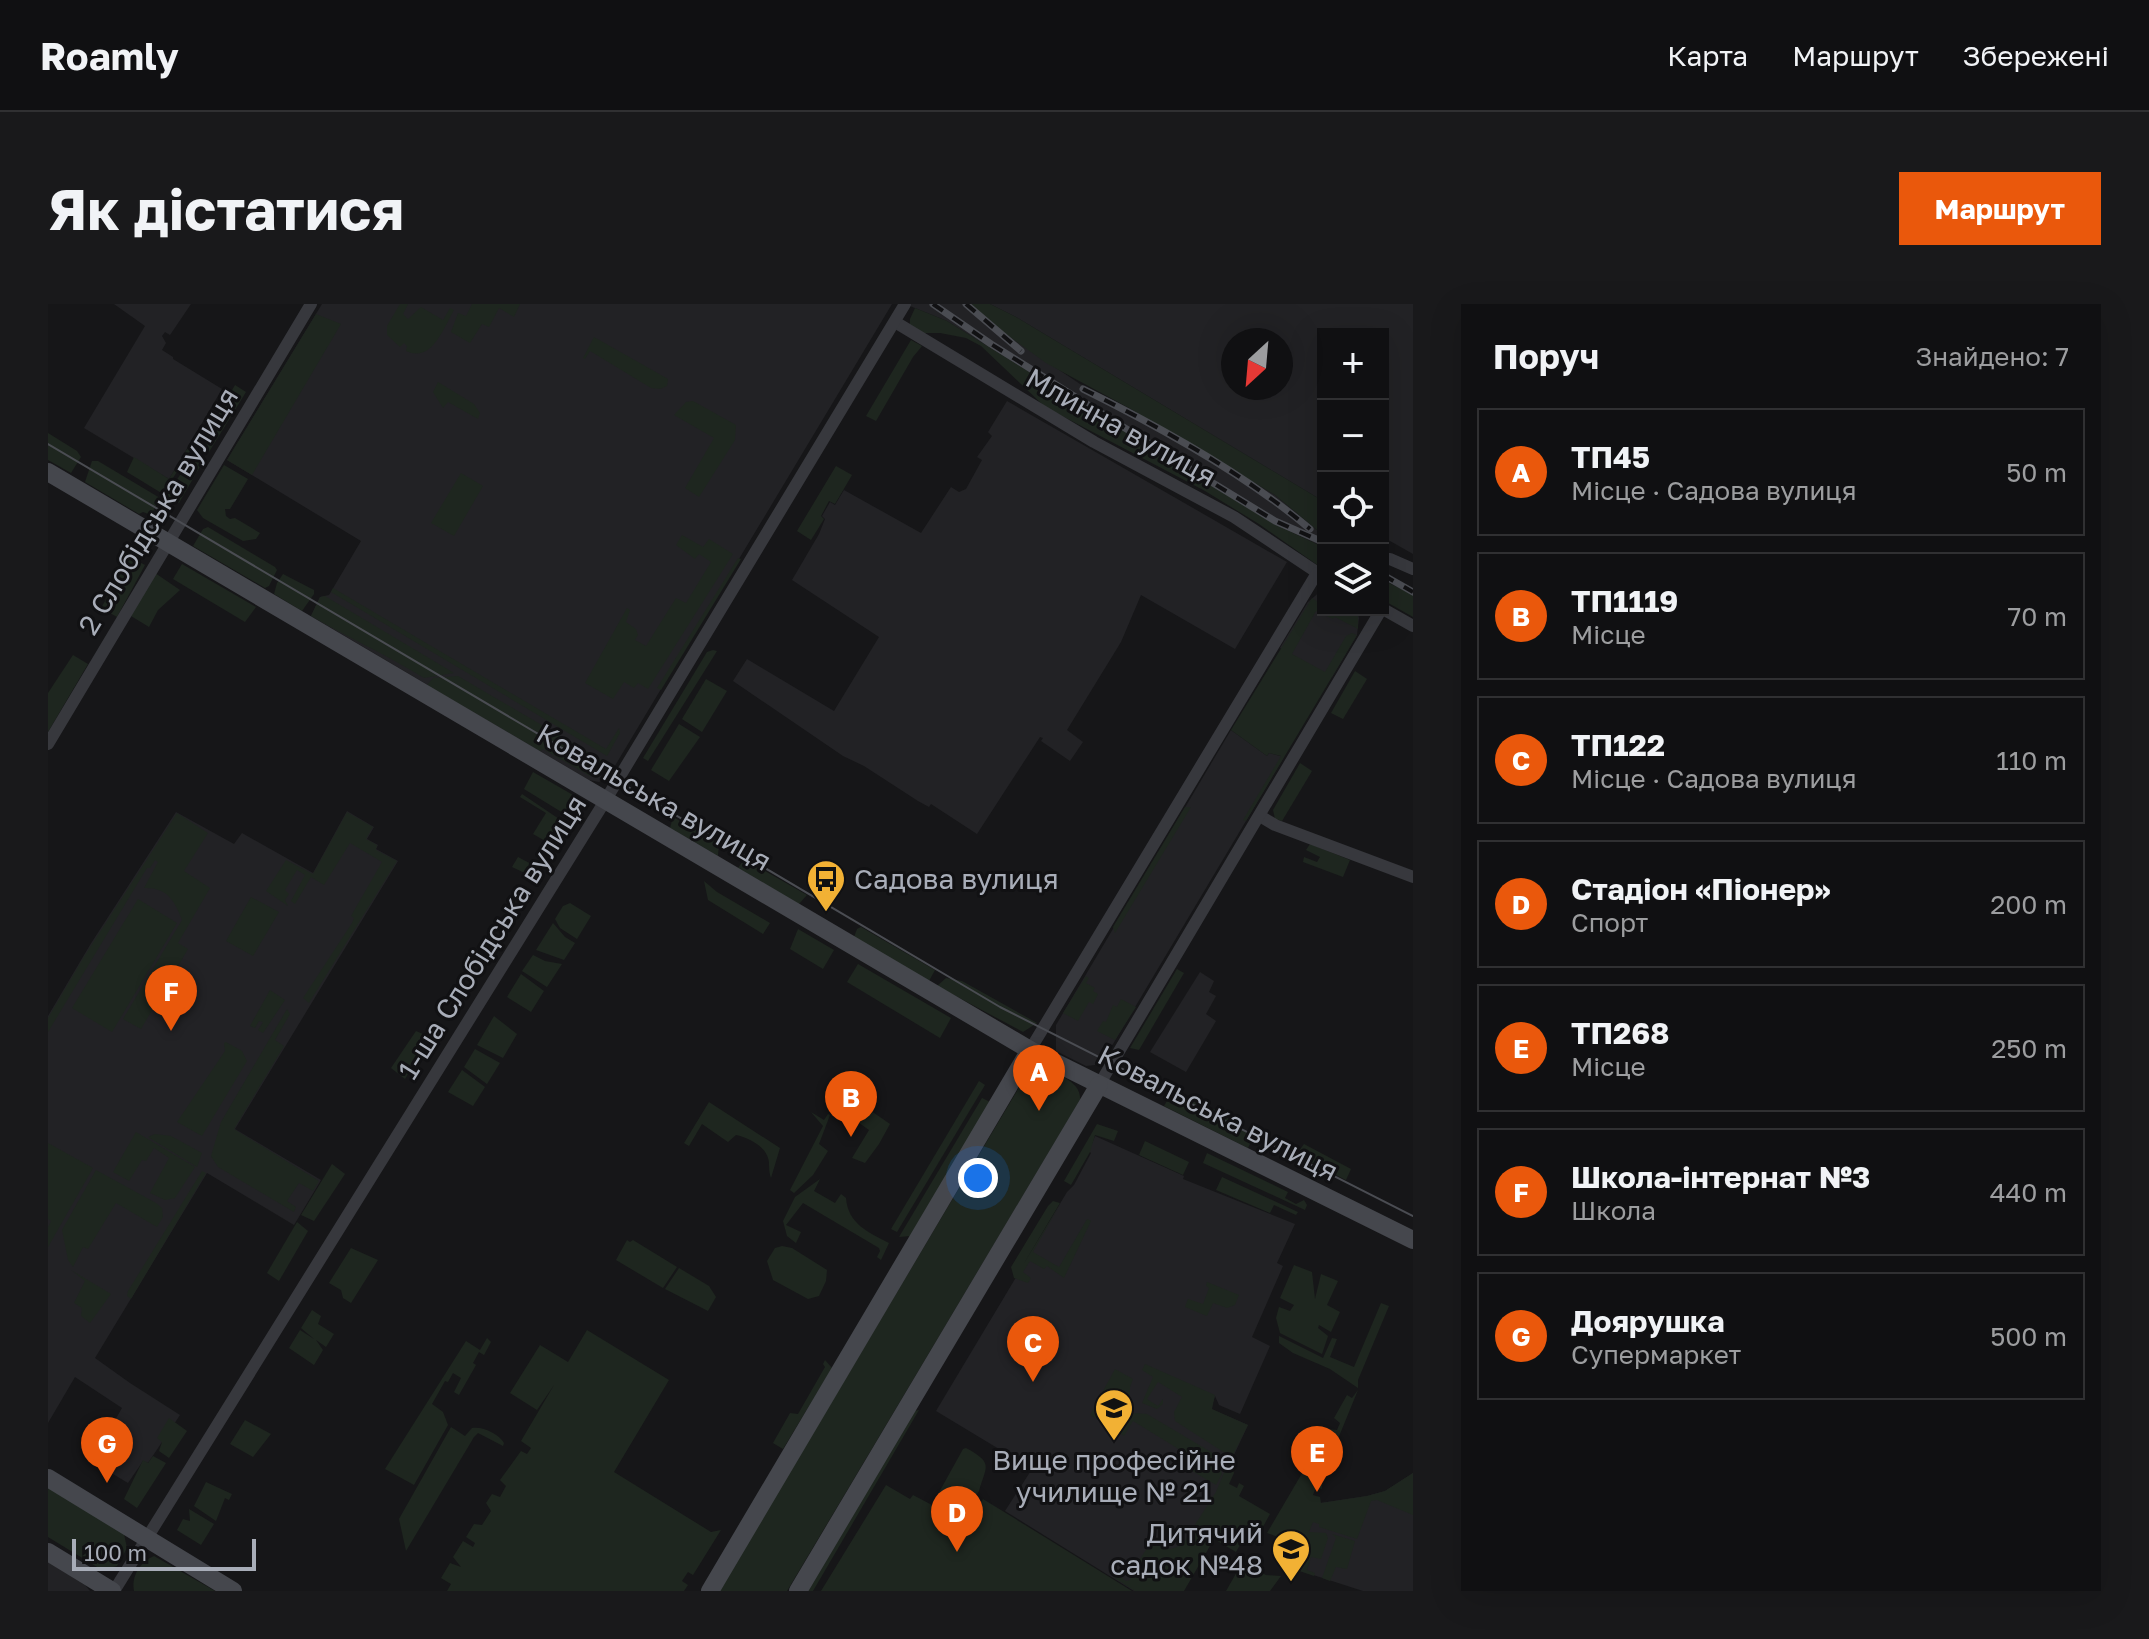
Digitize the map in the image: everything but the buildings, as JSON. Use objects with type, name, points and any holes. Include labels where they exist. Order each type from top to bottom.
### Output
[{"type":"street","name":"2 Слобідська вулиця","points":[[48,744],[311,304]]},
{"type":"street","name":"1-ша Слобідська вулиця","points":[[113,1591],[605,801],[905,304]]},
{"type":"street","name":"Млинна вулиця","points":[[895,322],[1066,426],[1234,517],[1317,573]]},
{"type":"street","name":"Ковальська вулиця","points":[[48,472],[1030,1050],[1411,1235]]},
{"type":"street","points":[[1389,559],[1413,569]]},
{"type":"street","points":[[710,1591],[1030,1050],[1317,580]]},
{"type":"street","points":[[1389,613],[1413,626]]},
{"type":"street","points":[[798,1591],[1378,616]]},
{"type":"street","points":[[1260,816],[1275,825],[1413,877]]},
{"type":"street","points":[[48,1478],[233,1591]]},
{"type":"street","points":[[48,1552],[113,1591]]},
{"type":"shaded area","points":[[114,304],[191,304],[170,335],[165,332],[162,336],[166,343],[162,350],[222,389],[169,479],[84,428],[145,326]]},
{"type":"shaded area","points":[[322,304],[892,304],[609,776],[599,782],[589,780],[311,616],[320,597],[329,595],[361,541],[227,460]]},
{"type":"shaded area","points":[[400,304],[408,304],[403,314],[408,319],[421,307],[443,320],[450,308],[454,310],[436,342],[423,352],[415,353],[406,351],[404,343],[400,347],[387,335],[387,326]]},
{"type":"shaded area","points":[[472,304],[520,304],[514,317],[499,308],[489,327],[482,324],[470,343],[451,332],[458,313],[466,316]]},
{"type":"shaded area","points":[[905,304],[971,304],[1003,332],[1080,384],[1129,408],[1275,495],[1317,530],[1317,544],[1274,524],[1193,476],[947,321]]},
{"type":"shaded area","points":[[971,304],[990,304],[1016,317],[1317,497],[1317,530],[1275,495],[1129,408],[1046,363]]},
{"type":"shaded area","points":[[990,304],[1413,304],[1413,554],[1389,540],[1389,328],[1317,328],[1317,497]]},
{"type":"shaded area","points":[[915,308],[947,321],[1274,524],[1317,544],[1317,565],[1205,491],[1045,407],[981,346],[966,338],[921,333],[910,327]]},
{"type":"shaded area","points":[[316,314],[341,324],[252,475],[227,460]]},
{"type":"shaded area","points":[[594,337],[668,379],[667,386],[651,388],[590,351],[583,358]]},
{"type":"shaded area","points":[[911,340],[922,346],[876,421],[866,416]]},
{"type":"shaded area","points":[[438,382],[474,404],[480,413],[478,419],[448,402],[443,408],[433,392]]},
{"type":"shaded area","points":[[235,385],[246,392],[209,452],[200,446]]},
{"type":"shaded area","points":[[693,401],[736,425],[735,440],[699,497],[685,488],[714,438],[674,415],[686,402]]},
{"type":"shaded area","points":[[1007,401],[1287,562],[1235,649],[1141,595],[1121,642],[1067,730],[1083,742],[1070,761],[1041,741],[1043,738],[1040,737],[977,834],[931,804],[929,807],[918,801],[843,756],[733,681],[747,659],[834,711],[879,637],[792,580],[819,534],[825,519],[822,516],[830,502],[835,505],[844,490],[921,533],[951,487],[959,492],[966,489],[982,460],[977,457],[992,436],[988,432]]},
{"type":"shaded area","points":[[48,433],[77,451],[81,457],[71,473],[48,460]]},
{"type":"shaded area","points":[[187,449],[190,451],[163,494],[127,472],[134,457],[169,479]]},
{"type":"shaded area","points":[[196,451],[205,458],[179,503],[166,496]]},
{"type":"shaded area","points":[[92,461],[98,461],[160,498],[151,515],[139,514],[85,482]]},
{"type":"shaded area","points":[[224,465],[248,479],[230,509],[225,509],[226,516],[260,533],[256,539],[243,541],[203,518],[197,510]]},
{"type":"shaded area","points":[[836,466],[852,475],[835,504],[829,501],[821,516],[824,519],[811,540],[797,531]]},
{"type":"shaded area","points":[[461,473],[483,486],[454,536],[431,523]]},
{"type":"shaded area","points":[[208,527],[275,567],[277,570],[269,586],[265,588],[193,546],[203,529]]},
{"type":"shaded area","points":[[682,535],[703,547],[709,539],[733,554],[648,689],[638,683],[634,688],[624,682],[613,699],[585,683],[627,608],[630,610],[626,622],[636,629],[638,635],[635,640],[646,646],[676,598],[686,603],[711,562],[699,554],[695,559],[676,545]]},
{"type":"shaded area","points":[[130,557],[145,565],[117,617],[101,608]]},
{"type":"shaded area","points":[[738,558],[741,559],[661,690],[657,688]]},
{"type":"shaded area","points":[[182,564],[256,607],[245,622],[173,579]]},
{"type":"shaded area","points":[[155,573],[180,590],[158,610],[149,627],[131,616]]},
{"type":"shaded area","points":[[283,574],[314,590],[302,611],[274,594]]},
{"type":"shaded area","points":[[1389,583],[1413,595],[1413,617],[1389,603]]},
{"type":"shaded area","points":[[333,588],[606,749],[619,728],[620,733],[607,756],[331,592]]},
{"type":"shaded area","points":[[1317,594],[1317,616],[1358,616],[1357,635],[1332,677],[1280,648],[1308,602]]},
{"type":"shaded area","points":[[325,596],[454,673],[424,678],[311,616],[320,597]]},
{"type":"shaded area","points":[[1312,598],[1317,601],[1317,611],[1292,654],[1325,672],[1346,636],[1352,633],[1357,635],[1246,821],[1243,820],[1281,756],[1269,753],[1267,756],[1231,730]]},
{"type":"shaded area","points":[[1327,616],[1358,616],[1358,629],[1335,617]]},
{"type":"shaded area","points":[[717,651],[648,761],[643,758],[707,652]]},
{"type":"shaded area","points":[[73,655],[88,664],[48,732],[48,693]]},
{"type":"shaded area","points":[[1355,671],[1367,679],[1343,719],[1331,713]]},
{"type":"shaded area","points":[[458,676],[603,761],[590,776],[543,749],[540,751],[427,685],[433,678]]},
{"type":"shaded area","points":[[706,679],[727,691],[702,732],[682,719]]},
{"type":"shaded area","points":[[679,724],[700,737],[669,781],[651,770]]},
{"type":"shaded area","points":[[1231,730],[1267,756],[1269,753],[1284,757],[1113,1044],[1095,1065],[1086,1066],[1056,1051],[1056,1025]]},
{"type":"shaded area","points":[[1300,763],[1312,771],[1282,821],[1275,819],[1273,810]]},
{"type":"shaded area","points":[[533,772],[580,799],[568,816],[524,789]]},
{"type":"shaded area","points":[[522,794],[565,823],[531,876],[512,867],[518,857],[535,866],[547,842],[533,834],[546,813],[520,797]]},
{"type":"shaded area","points":[[1185,807],[1191,807],[1115,933],[1113,927]]},
{"type":"shaded area","points":[[347,811],[374,827],[367,839],[378,845],[376,849],[398,861],[235,1129],[321,1180],[294,1225],[207,1173],[95,1358],[180,1415],[148,1463],[143,1461],[128,1483],[98,1465],[100,1461],[94,1456],[122,1408],[75,1377],[48,1423],[48,1016],[176,812],[234,844],[242,833],[313,873]]},
{"type":"shaded area","points":[[347,812],[373,827],[366,839],[377,845],[376,850],[397,861],[309,1003],[303,998],[352,923],[354,918],[351,916],[382,862],[350,843],[324,885],[311,877],[295,904],[291,901],[305,875],[297,870],[285,890],[289,894],[285,900],[288,906],[266,891],[286,860],[313,874]]},
{"type":"shaded area","points":[[177,813],[208,833],[184,871],[210,888],[178,943],[188,949],[141,1029],[123,1019],[182,920],[169,896],[159,890],[144,888],[158,862],[155,860],[147,868],[48,1032],[48,1018],[85,955]]},
{"type":"shaded area","points":[[673,817],[719,843],[718,856],[670,828]]},
{"type":"shaded area","points":[[1310,844],[1350,860],[1343,877],[1303,862],[1304,857],[1317,862],[1320,857],[1306,850]]},
{"type":"shaded area","points":[[743,861],[807,895],[799,904],[738,868]]},
{"type":"shaded area","points":[[704,881],[770,923],[763,934],[708,900]]},
{"type":"shaded area","points":[[251,897],[279,912],[253,956],[226,941]]},
{"type":"shaded area","points":[[138,899],[177,923],[112,1032],[72,1008]]},
{"type":"shaded area","points":[[570,903],[591,916],[577,939],[560,928],[555,919],[563,906]]},
{"type":"shaded area","points":[[553,923],[575,943],[564,960],[536,950]]},
{"type":"shaded area","points":[[861,927],[935,970],[929,981],[854,937]]},
{"type":"shaded area","points":[[798,929],[834,950],[823,969],[790,949]]},
{"type":"shaded area","points":[[533,955],[562,964],[547,987],[522,971]]},
{"type":"shaded area","points":[[858,964],[951,1018],[940,1038],[847,982]]},
{"type":"shaded area","points":[[1177,969],[1184,973],[1139,1050],[1130,1048]]},
{"type":"shaded area","points":[[1200,972],[1214,981],[1209,992],[1216,996],[1206,1014],[1216,1021],[1186,1072],[1150,1052]]},
{"type":"shaded area","points":[[521,974],[544,991],[531,1012],[507,997]]},
{"type":"shaded area","points":[[1086,976],[1089,978],[1086,983],[1098,994],[1093,1004],[1089,1002],[1078,1021],[1063,1013]]},
{"type":"shaded area","points":[[946,978],[962,981],[1037,1023],[1023,1032],[937,986]]},
{"type":"shaded area","points":[[270,990],[285,1000],[263,1033],[258,1030],[263,1022],[259,1021],[255,1028],[250,1026]]},
{"type":"shaded area","points":[[1121,999],[1136,1007],[1115,1040],[1097,1031],[1103,1021],[1106,1022],[1113,1005],[1117,1007]]},
{"type":"shaded area","points":[[287,1009],[290,1014],[275,1040],[284,1046],[234,1129],[319,1181],[313,1191],[299,1183],[287,1201],[296,1207],[294,1212],[218,1167],[211,1156],[221,1122]]},
{"type":"shaded area","points":[[494,1016],[517,1034],[503,1058],[477,1045]]},
{"type":"shaded area","points":[[416,1031],[430,1037],[405,1079],[391,1068]]},
{"type":"shaded area","points":[[226,1042],[242,1051],[247,1061],[202,1136],[177,1122],[225,1051]]},
{"type":"shaded area","points":[[475,1049],[500,1063],[487,1084],[464,1067]]},
{"type":"shaded area","points":[[1039,1067],[1072,1083],[1080,1100],[787,1591],[719,1591],[1030,1069]]},
{"type":"shaded area","points":[[462,1070],[485,1087],[473,1106],[448,1092]]},
{"type":"shaded area","points":[[979,1081],[985,1085],[897,1232],[891,1229]]},
{"type":"shaded area","points":[[982,1098],[990,1102],[910,1236],[899,1237]]},
{"type":"shaded area","points":[[1168,1099],[1204,1105],[1226,1115],[1252,1140],[1248,1148],[1164,1106]]},
{"type":"shaded area","points":[[709,1102],[780,1148],[771,1178],[766,1154],[745,1138],[736,1135],[728,1142],[702,1124],[689,1146],[684,1143]]},
{"type":"shaded area","points":[[864,1106],[890,1124],[865,1163],[852,1158],[869,1130],[855,1120]]},
{"type":"shaded area","points":[[811,1112],[824,1120],[830,1115],[819,1144],[828,1151],[813,1175],[794,1193],[790,1190],[823,1126]]},
{"type":"shaded area","points":[[1097,1124],[1118,1131],[1114,1141],[1095,1135],[1090,1152],[1071,1185],[1064,1181]]},
{"type":"shaded area","points":[[136,1132],[195,1167],[175,1198],[165,1200],[150,1193],[169,1158],[154,1148],[129,1181],[113,1172]]},
{"type":"shaded area","points":[[155,1134],[171,1136],[202,1153],[197,1167],[148,1137]]},
{"type":"shaded area","points":[[1095,1136],[1184,1176],[1183,1179],[1295,1224],[1277,1263],[1283,1266],[1252,1337],[1270,1346],[1240,1414],[1219,1405],[1215,1396],[1211,1409],[1248,1425],[1232,1459],[1231,1471],[1201,1528],[1163,1581],[1152,1591],[1134,1591],[1005,1511],[1032,1469],[936,1411],[1074,1185],[1091,1153],[1089,1151]]},
{"type":"shaded area","points":[[1145,1141],[1189,1162],[1183,1175],[1139,1155]]},
{"type":"shaded area","points":[[48,1143],[93,1168],[48,1247],[51,1221],[48,1219]]},
{"type":"shaded area","points":[[1304,1144],[1351,1169],[1346,1180],[1296,1155]]},
{"type":"shaded area","points":[[1207,1153],[1288,1192],[1285,1198],[1296,1204],[1304,1200],[1307,1205],[1305,1210],[1203,1163]]},
{"type":"shaded area","points":[[332,1164],[345,1174],[314,1221],[301,1215]]},
{"type":"shaded area","points":[[96,1170],[156,1203],[162,1208],[163,1217],[157,1227],[116,1203],[88,1249],[83,1247],[73,1267],[68,1260],[62,1230]]},
{"type":"shaded area","points":[[202,1171],[206,1173],[131,1299],[127,1296],[128,1291]]},
{"type":"shaded area","points":[[1222,1177],[1298,1212],[1296,1215],[1274,1205],[1270,1213],[1216,1190]]},
{"type":"shaded area","points":[[820,1179],[814,1191],[835,1203],[841,1194],[846,1198],[855,1221],[889,1243],[881,1260],[877,1257],[879,1248],[803,1203],[786,1225],[801,1232],[796,1243],[787,1236],[783,1221],[795,1197]]},
{"type":"shaded area","points":[[1053,1201],[1060,1203],[1023,1265],[1061,1203],[1033,1252],[1059,1267],[1087,1219],[1091,1221],[1064,1278],[1047,1266],[1044,1269],[1030,1261],[1023,1272],[1031,1278],[1028,1283],[1014,1278],[1011,1267]]},
{"type":"shaded area","points":[[297,1222],[308,1231],[279,1281],[267,1273]]},
{"type":"shaded area","points":[[627,1240],[633,1240],[677,1267],[663,1288],[616,1260]]},
{"type":"shaded area","points":[[351,1248],[378,1260],[351,1303],[343,1298],[341,1290],[329,1283]]},
{"type":"shaded area","points":[[775,1248],[792,1248],[827,1270],[819,1296],[808,1299],[773,1280],[767,1261]]},
{"type":"shaded area","points":[[1294,1265],[1312,1272],[1315,1299],[1321,1274],[1338,1281],[1327,1305],[1340,1312],[1331,1332],[1319,1325],[1318,1328],[1328,1336],[1322,1354],[1280,1333],[1276,1318],[1279,1307],[1290,1311],[1294,1305],[1280,1298]]},
{"type":"shaded area","points":[[679,1268],[709,1286],[716,1297],[708,1311],[665,1289]]},
{"type":"shaded area","points":[[71,1270],[111,1294],[90,1323],[81,1316],[82,1308],[74,1303],[85,1281]]},
{"type":"shaded area","points":[[1207,1282],[1239,1295],[1235,1305],[1227,1308],[1213,1303],[1207,1316],[1185,1307],[1188,1299],[1203,1304],[1209,1288]]},
{"type":"shaded area","points":[[1381,1303],[1389,1306],[1358,1380],[1358,1388],[1330,1369],[1293,1353],[1279,1343],[1279,1336],[1323,1358],[1332,1338],[1337,1339],[1330,1357],[1354,1367]]},
{"type":"shaded area","points":[[312,1310],[321,1316],[318,1324],[334,1334],[326,1347],[316,1340],[323,1350],[314,1365],[289,1348],[300,1330],[314,1339],[301,1328]]},
{"type":"shaded area","points":[[587,1330],[669,1380],[614,1472],[711,1532],[721,1530],[693,1575],[688,1572],[682,1581],[688,1585],[684,1591],[447,1591],[451,1584],[441,1578],[450,1563],[461,1567],[453,1557],[463,1541],[473,1547],[475,1543],[466,1537],[474,1524],[482,1525],[491,1511],[486,1503],[492,1494],[500,1497],[506,1486],[500,1480],[521,1451],[527,1454],[531,1448],[521,1441],[554,1385],[537,1410],[510,1393],[540,1345],[568,1362]]},
{"type":"shaded area","points":[[487,1338],[491,1342],[484,1355],[479,1352],[473,1363],[476,1365],[459,1395],[454,1392],[461,1378],[453,1373],[432,1404],[443,1412],[448,1425],[414,1485],[385,1469],[466,1341],[480,1350]]},
{"type":"shaded area","points":[[825,1360],[832,1368],[783,1449],[773,1443],[790,1413],[798,1414],[825,1367]]},
{"type":"shaded area","points":[[1145,1364],[1215,1395],[1212,1409],[1248,1425],[1231,1459],[1234,1473],[1229,1484],[1237,1488],[1239,1483],[1244,1486],[1239,1496],[1270,1514],[1254,1543],[1240,1545],[1236,1552],[1214,1539],[1184,1591],[1135,1591],[1113,1577],[1116,1573],[1126,1581],[1130,1580],[1131,1572],[1150,1544],[1171,1549],[1182,1545],[1216,1492],[1225,1470],[1225,1453],[1175,1421],[1174,1412],[1182,1397],[1158,1382],[1147,1399],[1158,1406],[1163,1399],[1163,1404],[1157,1409],[1142,1403],[1153,1377],[1142,1370]]},
{"type":"shaded area","points":[[1115,1369],[1133,1379],[1130,1402],[1111,1428],[1090,1415]]},
{"type":"shaded area","points":[[1358,1390],[1322,1478],[1322,1489],[1316,1487],[1313,1495],[1320,1497],[1321,1503],[1367,1496],[1385,1491],[1413,1473],[1413,1515],[1377,1500],[1371,1501],[1357,1539],[1319,1527],[1313,1522],[1309,1532],[1326,1533],[1328,1538],[1321,1559],[1311,1557],[1307,1570],[1315,1573],[1314,1576],[1276,1563],[1286,1540],[1267,1533],[1328,1429],[1337,1430],[1340,1423],[1334,1418],[1347,1395],[1352,1398]]},
{"type":"shaded area","points":[[919,1410],[813,1591],[807,1591],[914,1411]]},
{"type":"shaded area","points":[[1135,1413],[1147,1414],[1216,1455],[1222,1474],[1216,1485],[1182,1465],[1185,1453],[1133,1421],[1124,1436],[1116,1431],[1125,1418]]},
{"type":"shaded area","points":[[169,1418],[187,1431],[169,1458],[159,1451],[162,1442],[157,1438]]},
{"type":"shaded area","points":[[245,1420],[271,1434],[253,1457],[230,1444]]},
{"type":"shaded area","points":[[451,1427],[465,1436],[472,1428],[486,1429],[504,1443],[503,1446],[478,1433],[474,1437],[406,1551],[399,1519]]},
{"type":"shaded area","points":[[966,1448],[981,1458],[986,1466],[977,1494],[963,1492],[955,1508],[979,1505],[983,1499],[1132,1591],[821,1591],[886,1485],[910,1499],[913,1495],[932,1505]]},
{"type":"shaded area","points":[[153,1456],[166,1463],[137,1508],[124,1499],[143,1460],[148,1463]]},
{"type":"shaded area","points":[[1413,1473],[1413,1591],[1363,1591],[1276,1563],[1300,1506],[1385,1491]]},
{"type":"shaded area","points":[[206,1482],[232,1494],[229,1500],[225,1498],[216,1521],[194,1506]]},
{"type":"shaded area","points":[[48,1487],[124,1534],[127,1548],[117,1566],[102,1570],[48,1537]]},
{"type":"shaded area","points":[[189,1509],[214,1524],[201,1545],[177,1530],[183,1519],[190,1521]]},
{"type":"shaded area","points":[[1332,1534],[1355,1541],[1347,1569],[1336,1567],[1330,1581],[1322,1578],[1336,1538]]},
{"type":"shaded area","points":[[154,1556],[215,1591],[134,1591],[138,1570]]},
{"type":"shaded area","points":[[48,1562],[85,1585],[90,1591],[48,1591]]},
{"type":"shaded area","points":[[1238,1570],[1246,1573],[1256,1570],[1266,1575],[1281,1576],[1270,1591],[1226,1591]]},
{"type":"tram line","points":[[48,444],[1000,1007],[1413,1216]]},
{"type":"railway","points":[[933,304],[1195,472],[1275,521],[1317,539]]},
{"type":"railway","points":[[966,304],[1021,351]]},
{"type":"railway","points":[[1083,389],[1201,453],[1258,489],[1310,529]]},
{"type":"railway","points":[[1389,578],[1413,592]]},
{"type":"place","name":"Садова вулиця","points":[[826,913]]},
{"type":"place","name":"Школа-інтернат №3","points":[[171,1031]]},
{"type":"place","name":"ТП45","points":[[1039,1111]]},
{"type":"place","name":"ТП1119","points":[[851,1137]]},
{"type":"place","name":"ТП122","points":[[1033,1382]]},
{"type":"place","name":"Вище професійне училище № 21","points":[[1114,1442]]},
{"type":"place","name":"Доярушка","points":[[107,1483]]},
{"type":"place","name":"ТП268","points":[[1317,1492]]},
{"type":"place","name":"Стадіон «Піонер»","points":[[957,1552]]},
{"type":"place","name":"Дитячий садок №48","points":[[1291,1583]]}]
